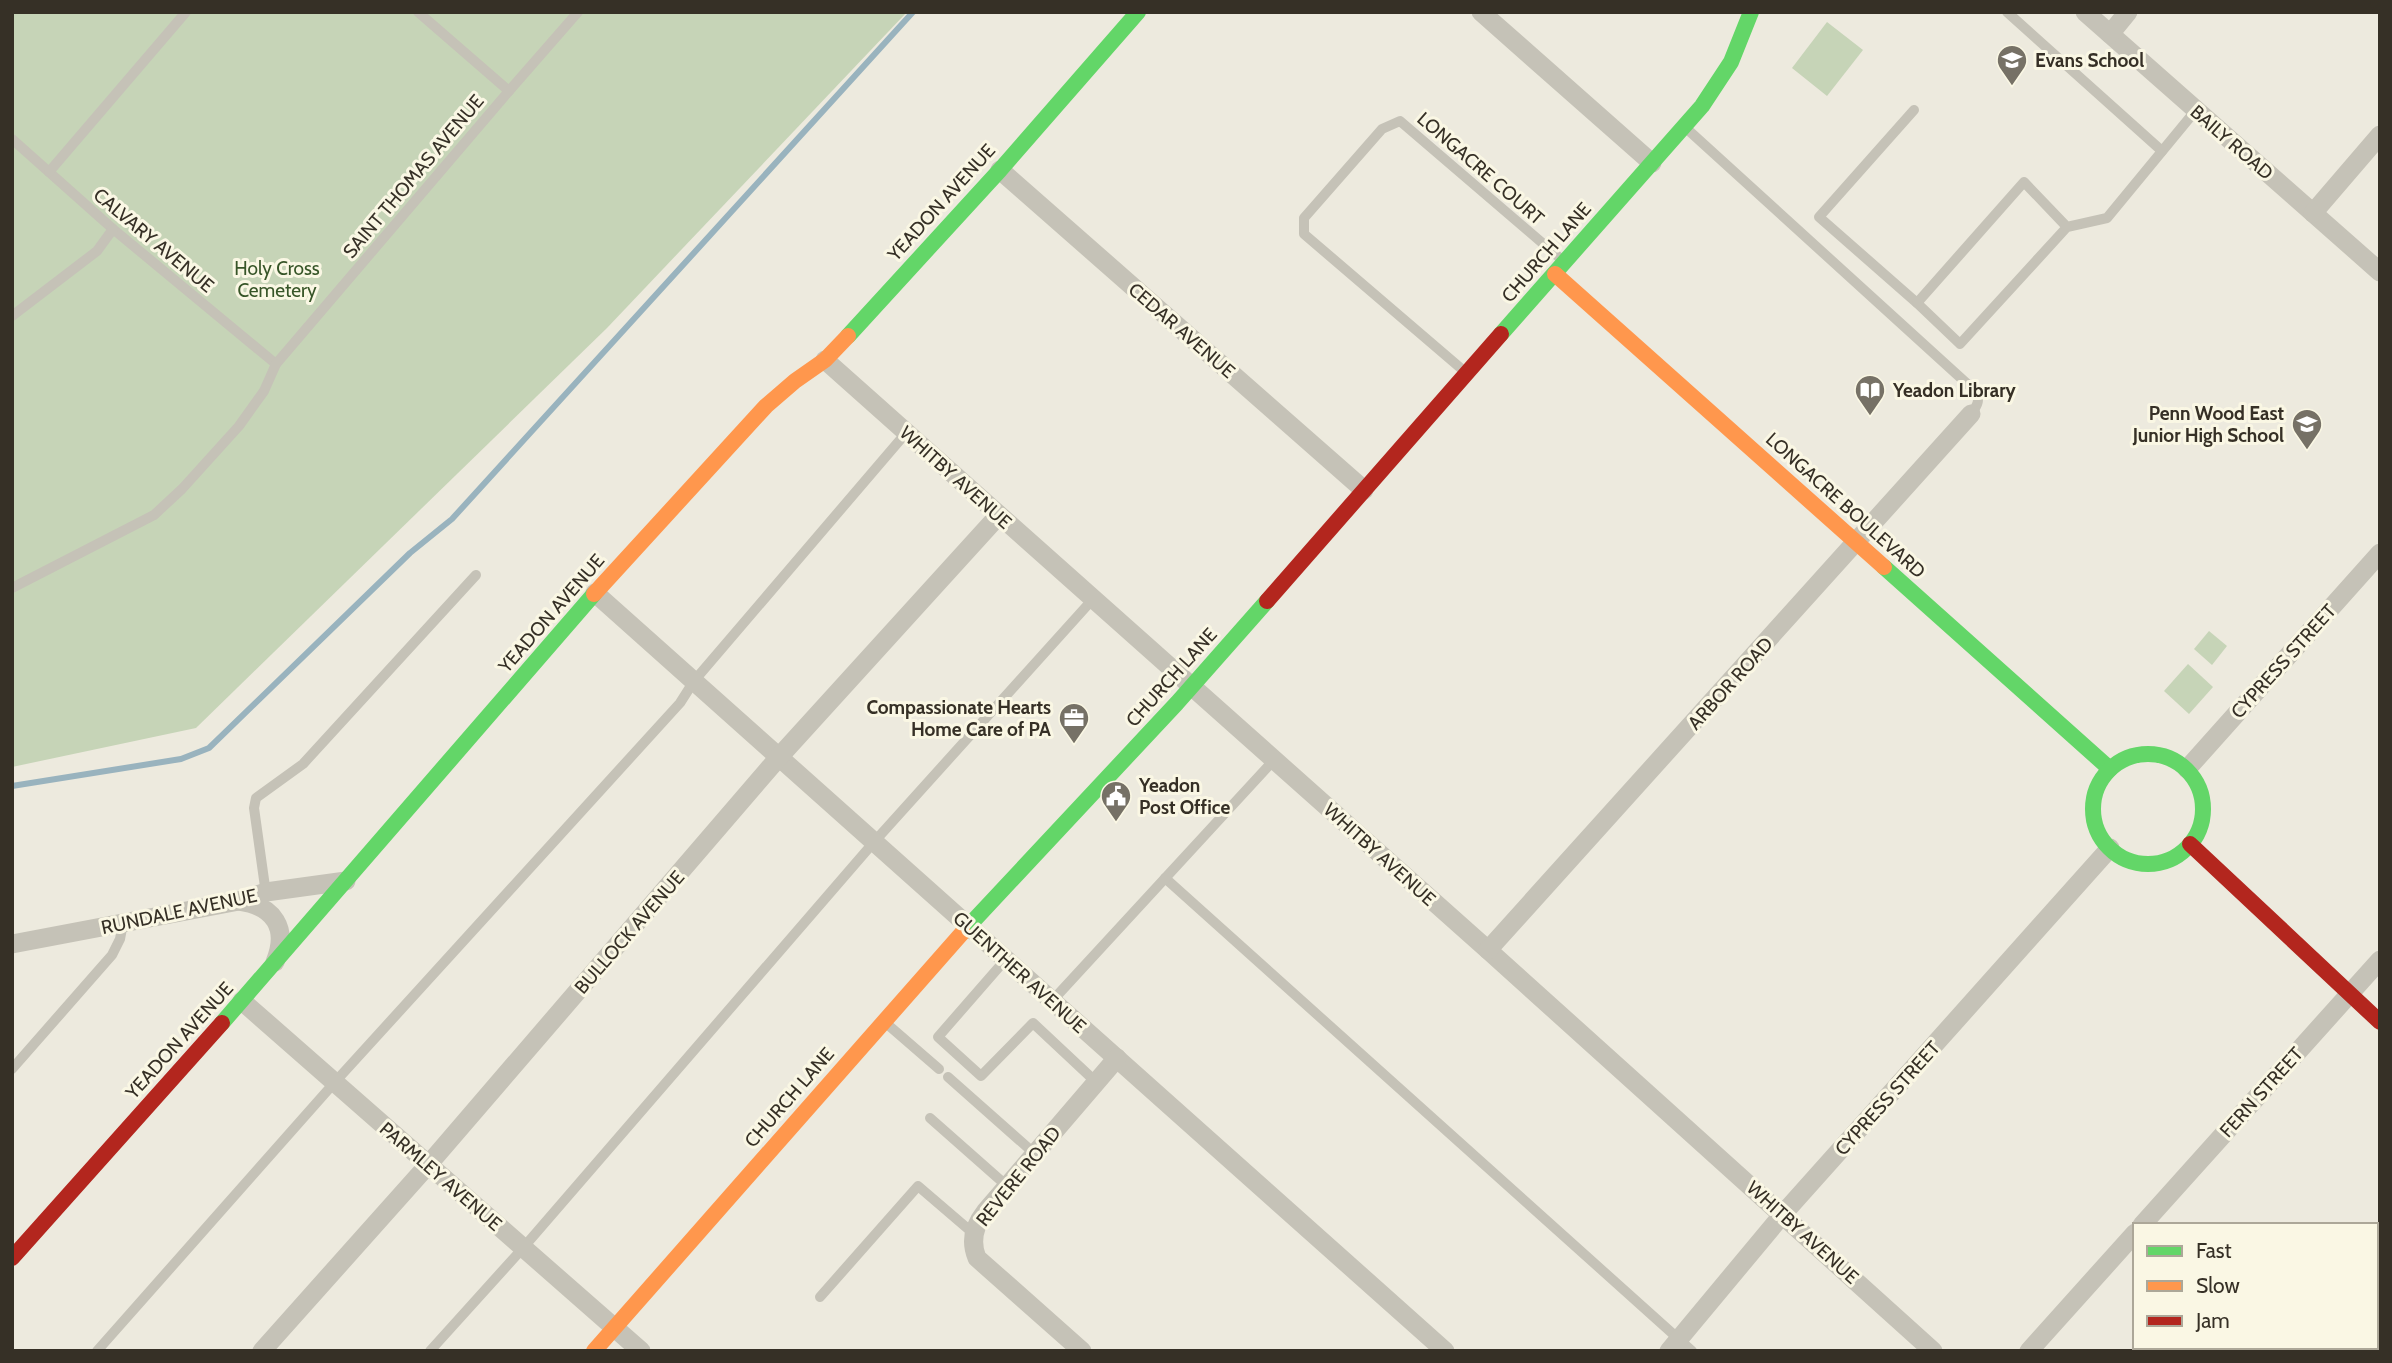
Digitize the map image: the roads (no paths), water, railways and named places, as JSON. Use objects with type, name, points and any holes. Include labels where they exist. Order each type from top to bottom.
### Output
[{"type":"street","name":"YEADON AVENUE","points":[[12,1258],[273,966],[595,593],[766,406],[825,360],[1000,170],[1139,12]]},
{"type":"street","points":[[1481,12],[1652,163]]},
{"type":"street","name":"CHURCH LANE","points":[[594,1351],[969,926],[1191,687],[1684,126],[1725,74],[1751,12]]},
{"type":"street","name":"BAILY ROAD","points":[[2085,12],[2380,272]]},
{"type":"street","points":[[2110,34],[2128,12]]},
{"type":"street","points":[[2313,213],[2380,135]]},
{"type":"street","name":"CEDAR AVENUE","points":[[1000,170],[1364,490]]},
{"type":"street","name":"LONGACRE BOULEVARD","points":[[1560,268],[1857,543],[2110,769]]},
{"type":"street","name":"WHITBY AVENUE","points":[[825,360],[1488,950],[1933,1351]]},
{"type":"street","name":"ARBOR ROAD","points":[[1488,950],[1971,414]]},
{"type":"street","name":"BULLOCK AVENUE","points":[[262,1351],[428,1165],[779,757],[999,515]]},
{"type":"street","name":"CYPRESS STREET","points":[[2187,769],[2380,553]]},
{"type":"street","name":"GUENTHER AVENUE","points":[[595,593],[1446,1351]]},
{"type":"street","points":[[2151,753],[2172,759],[2187,769],[2199,788],[2203,810],[2201,825],[2190,844],[2171,859],[2147,864],[2131,861],[2110,849],[2097,830],[2093,808],[2097,787],[2110,769],[2132,755],[2151,753]]},
{"type":"street","points":[[2190,844],[2380,1022]]},
{"type":"street","name":"CYPRESS STREET","points":[[1680,1347],[1783,1214],[2110,849]]},
{"type":"street","name":"RUNDALE AVENUE","points":[[12,944],[239,901],[266,901],[346,881]]},
{"type":"street","points":[[266,901],[280,930],[281,946],[273,966]]},
{"type":"street","name":"FERN STREET","points":[[2144,1223],[2380,960]]},
{"type":"street","name":"PARMLEY AVENUE","points":[[242,1001],[641,1351]]},
{"type":"street","name":"REVERE ROAD","points":[[1082,1351],[977,1258],[973,1248],[974,1234],[979,1219],[1117,1058]]},
{"type":"street","points":[[2029,1351],[2133,1235]]},
{"type":"lane","points":[[49,172],[186,12]]},
{"type":"lane","points":[[418,12],[509,91]]},
{"type":"lane","name":"SAINT THOMAS AVENUE","points":[[12,588],[154,515],[182,489],[239,426],[264,391],[276,364],[578,12]]},
{"type":"lane","points":[[2007,12],[2162,151]]},
{"type":"lane","points":[[1914,110],[1819,217],[1960,344],[2067,227],[2107,218],[2196,110]]},
{"type":"lane","name":"LONGACRE COURT","points":[[1467,374],[1304,234],[1304,218],[1312,208],[1382,129],[1400,121],[1560,268]]},
{"type":"lane","points":[[1684,126],[1978,395],[1979,401],[1971,414]]},
{"type":"lane","name":"CALVARY AVENUE","points":[[12,139],[113,229],[276,364]]},
{"type":"lane","points":[[1917,303],[2024,182],[2067,227]]},
{"type":"lane","points":[[12,316],[97,251],[113,229]]},
{"type":"lane","points":[[97,1351],[335,1082],[680,703],[694,681],[906,433]]},
{"type":"lane","points":[[266,901],[254,808],[256,798],[303,764],[476,575]]},
{"type":"lane","points":[[430,1351],[523,1248],[874,842],[1093,599]]},
{"type":"lane","points":[[1052,1001],[1274,760]]},
{"type":"lane","points":[[1165,878],[1680,1347]]},
{"type":"lane","points":[[12,1069],[112,955],[120,939],[123,923]]},
{"type":"lane","points":[[1006,959],[939,1037],[981,1076],[1033,1023],[1096,1082]]},
{"type":"lane","points":[[884,1021],[939,1069]]},
{"type":"lane","points":[[948,1077],[1035,1154]]},
{"type":"lane","points":[[930,1118],[1007,1186]]},
{"type":"lane","points":[[820,1297],[918,1186],[974,1234]]},
{"type":"waterway","points":[[12,786],[181,759],[209,748],[410,553],[452,519],[913,12]]},
{"type":"place","name":"Evans School","points":[[2012,87]]},
{"type":"place","name":"Yeadon Library","points":[[1870,417]]},
{"type":"place","name":"Penn Wood East Junior High School","points":[[2307,451]]},
{"type":"place","name":"Compassionate Hearts Home Care of PA","points":[[1074,745]]},
{"type":"place","name":"Yeadon Post Office","points":[[1116,823]]},
{"type":"park label","name":"Holy Cross Cemetery","points":[[277,279]]}]
